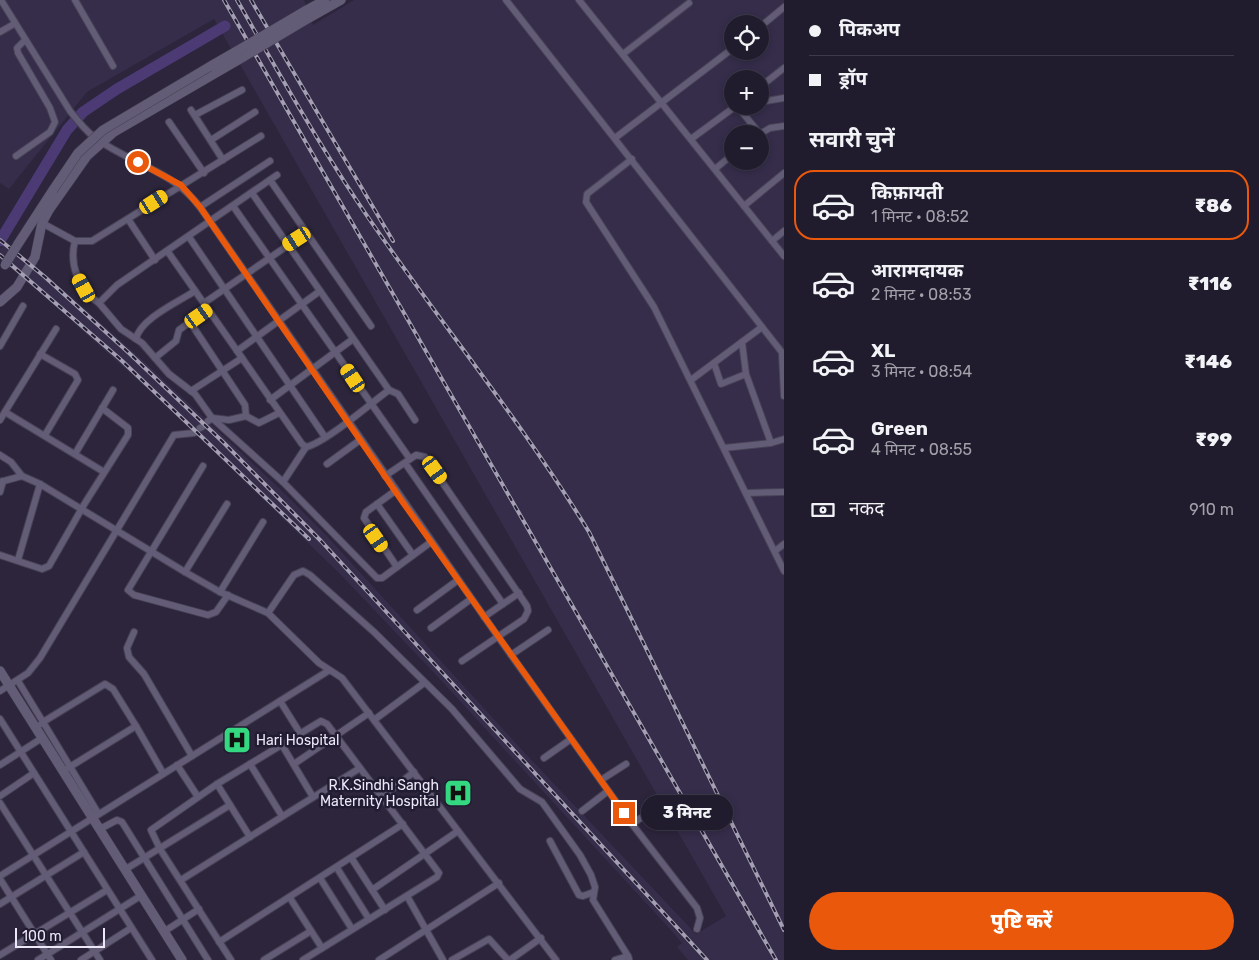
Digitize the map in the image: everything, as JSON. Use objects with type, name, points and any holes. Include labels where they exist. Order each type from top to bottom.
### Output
[{"type":"street","points":[[0,0],[70,111],[78,120],[102,142],[181,185],[200,207],[385,476],[570,739],[697,908],[700,918],[697,929]]},
{"type":"street","points":[[75,0],[113,66]]},
{"type":"street","points":[[0,302],[17,287],[36,257],[42,223],[75,170],[102,142],[243,52],[307,14],[325,0]]},
{"type":"street","points":[[307,14],[341,0]]},
{"type":"street","points":[[506,0],[783,354],[784,396]]},
{"type":"street","points":[[579,0],[784,256]]},
{"type":"street","points":[[623,54],[689,3]]},
{"type":"street","points":[[769,20],[784,7]]},
{"type":"street","points":[[0,32],[14,24]]},
{"type":"street","points":[[16,156],[50,132],[55,122],[50,108],[18,53],[17,48],[25,40]]},
{"type":"street","points":[[0,273],[66,169],[91,141],[130,112],[209,67],[243,52]]},
{"type":"street","points":[[615,138],[724,55]]},
{"type":"street","points":[[769,80],[784,68]]},
{"type":"street","points":[[224,160],[193,112],[242,90]]},
{"type":"street","points":[[769,100],[784,98]]},
{"type":"street","points":[[211,140],[255,112]]},
{"type":"street","points":[[691,139],[724,115]]},
{"type":"street","points":[[744,115],[753,125]]},
{"type":"street","points":[[169,122],[204,173]]},
{"type":"street","points":[[769,129],[784,126]]},
{"type":"street","points":[[42,223],[75,241],[92,241],[261,136]]},
{"type":"street","points":[[632,159],[587,194],[586,202],[654,307],[784,571]]},
{"type":"street","points":[[200,207],[270,161]]},
{"type":"street","points":[[715,169],[724,162]]},
{"type":"street","points":[[744,206],[784,173]]},
{"type":"street","points":[[99,303],[117,285],[168,252],[277,175]]},
{"type":"street","points":[[270,180],[370,326]]},
{"type":"street","points":[[252,193],[389,390],[398,394],[415,420]]},
{"type":"street","points":[[233,206],[370,404],[503,604]]},
{"type":"street","points":[[128,219],[155,260]]},
{"type":"street","points":[[772,241],[784,231]]},
{"type":"street","points":[[204,303],[306,233]]},
{"type":"street","points":[[189,237],[325,437]]},
{"type":"street","points":[[75,241],[72,257],[75,270],[84,288],[121,329],[136,339],[169,374],[191,391],[210,420],[283,482],[377,578],[382,578],[431,542]]},
{"type":"street","points":[[168,252],[279,413],[306,447]]},
{"type":"street","points":[[136,339],[138,330],[146,321],[195,291]]},
{"type":"street","points":[[237,351],[320,291]]},
{"type":"street","points":[[0,346],[23,306]]},
{"type":"street","points":[[155,358],[176,341],[177,332],[208,309]]},
{"type":"street","points":[[190,322],[245,405],[246,416]]},
{"type":"street","points":[[691,380],[762,327]]},
{"type":"street","points":[[0,420],[56,329]]},
{"type":"street","points":[[270,400],[312,371],[353,339]]},
{"type":"street","points":[[742,342],[746,374],[771,443]]},
{"type":"street","points":[[40,354],[75,374],[78,380],[45,435]]},
{"type":"street","points":[[191,391],[242,358]]},
{"type":"street","points":[[714,363],[721,384],[746,374]]},
{"type":"street","points":[[75,454],[113,390]]},
{"type":"street","points":[[283,482],[306,447],[325,437],[389,390]]},
{"type":"street","points":[[0,555],[42,569],[49,566],[129,431],[125,424],[102,408]]},
{"type":"street","points":[[5,412],[104,472]]},
{"type":"street","points":[[210,420],[229,420],[246,416],[259,424],[279,413]]},
{"type":"street","points":[[0,691],[18,681],[40,658],[174,436],[194,433]]},
{"type":"street","points":[[724,448],[771,443],[784,439]]},
{"type":"street","points":[[327,464],[360,440]]},
{"type":"street","points":[[385,476],[419,454],[425,457],[527,606],[527,616],[499,638],[462,661]]},
{"type":"street","points":[[0,455],[11,462],[22,476],[40,484],[220,592],[268,613],[328,670],[342,678],[556,960]]},
{"type":"street","points":[[203,466],[128,590],[134,596],[208,615],[216,612],[228,595]]},
{"type":"street","points":[[0,492],[1,482],[22,476]]},
{"type":"street","points":[[18,560],[40,484]]},
{"type":"street","points":[[396,491],[366,512],[364,518],[396,567]]},
{"type":"street","points":[[746,492],[784,492]]},
{"type":"street","points":[[185,572],[227,504]]},
{"type":"street","points":[[377,504],[413,555]]},
{"type":"street","points":[[220,592],[262,522]]},
{"type":"street","points":[[775,551],[784,544]]},
{"type":"street","points":[[268,613],[294,576],[303,571],[374,632],[452,709],[520,789],[542,802],[580,855],[595,883],[593,900],[628,958],[616,960]]},
{"type":"street","points":[[417,610],[458,580]]},
{"type":"street","points":[[484,617],[519,593]]},
{"type":"street","points":[[431,628],[471,599]]},
{"type":"street","points":[[511,655],[548,630]]},
{"type":"street","points":[[134,632],[127,648],[129,657],[144,674],[192,756]]},
{"type":"street","points":[[49,957],[0,878],[96,815],[328,670]]},
{"type":"street","points":[[0,671],[39,725],[96,815],[100,829],[182,960]]},
{"type":"street","points":[[18,681],[39,725],[42,738],[67,769]]},
{"type":"street","points":[[374,720],[424,683]]},
{"type":"street","points":[[39,725],[104,684],[113,689],[164,773]]},
{"type":"street","points":[[280,701],[300,733]]},
{"type":"street","points":[[294,764],[368,714]]},
{"type":"street","points":[[0,718],[152,960]]},
{"type":"street","points":[[231,960],[151,834],[153,827],[217,784],[321,721],[328,724],[438,870],[439,875],[304,960]]},
{"type":"street","points":[[67,769],[136,726]]},
{"type":"street","points":[[0,765],[42,738]]},
{"type":"street","points":[[544,758],[570,739]]},
{"type":"street","points":[[282,744],[313,797]]},
{"type":"street","points":[[250,764],[282,816]]},
{"type":"street","points":[[601,780],[626,764]]},
{"type":"street","points":[[177,765],[198,797]]},
{"type":"street","points":[[181,880],[360,768]]},
{"type":"street","points":[[382,797],[414,772]]},
{"type":"street","points":[[0,796],[34,773]]},
{"type":"street","points":[[217,784],[250,837]]},
{"type":"street","points":[[582,810],[608,791]]},
{"type":"street","points":[[0,803],[100,960]]},
{"type":"street","points":[[126,870],[230,804]]},
{"type":"street","points":[[632,824],[657,807]]},
{"type":"street","points":[[100,829],[120,820],[208,960]]},
{"type":"street","points":[[219,942],[352,859],[403,824]]},
{"type":"street","points":[[372,890],[458,831]]},
{"type":"street","points":[[550,841],[580,895],[583,896],[594,892]]},
{"type":"street","points":[[0,904],[84,852]]},
{"type":"street","points":[[352,859],[385,910]]},
{"type":"street","points":[[337,868],[369,919]]},
{"type":"street","points":[[320,878],[352,929]]},
{"type":"street","points":[[379,960],[499,884]]},
{"type":"street","points":[[0,956],[34,933],[107,890]]},
{"type":"street","points":[[38,960],[49,957],[82,932],[142,895]]},
{"type":"street","points":[[407,896],[443,960]]},
{"type":"street","points":[[290,898],[322,948]]},
{"type":"street","points":[[164,931],[200,909]]},
{"type":"street","points":[[81,960],[131,928]]},
{"type":"street","points":[[264,960],[311,931]]},
{"type":"street","points":[[452,960],[489,939],[494,941],[509,960],[541,938]]},
{"type":"shaded area","points":[[0,0],[304,0],[313,25],[354,0],[784,0],[784,960],[688,960],[677,947],[682,943],[668,927],[435,674],[340,574],[169,408],[0,259],[0,249],[5,243],[62,289],[139,357],[278,487],[326,535],[524,752],[696,934],[726,916],[214,19],[87,92],[9,189],[0,183]]},
{"type":"waterway","points":[[0,241],[67,130],[83,112],[117,89],[225,26]]},
{"type":"railway","points":[[224,0],[776,960]]},
{"type":"railway","points":[[237,0],[310,127],[357,201],[415,284],[505,406],[589,532],[784,930]]},
{"type":"railway","points":[[251,0],[393,241]]},
{"type":"railway","points":[[0,240],[45,277],[129,353],[224,443],[321,541],[707,960]]},
{"type":"railway","points":[[0,255],[120,359],[309,539]]},
{"type":"place","name":"Hari Hospital","points":[[237,740]]},
{"type":"place","name":"R.K.Sindhi Sangh Maternity Hospital","points":[[458,793]]},
{"type":"route","points":[[138,162],[181,185],[200,207],[404,504],[624,813]]}]
